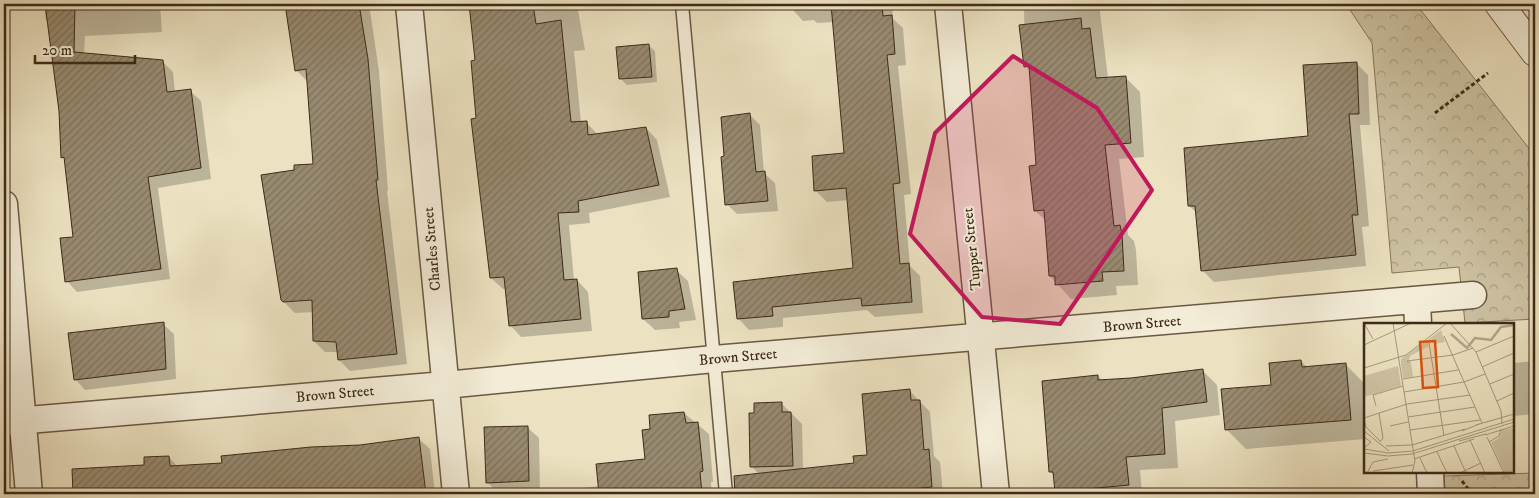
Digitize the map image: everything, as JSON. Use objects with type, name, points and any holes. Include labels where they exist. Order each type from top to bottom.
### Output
[{"type":"street","name":"Charles Street","points":[[410,4],[444,385],[456,494]]},
{"type":"street","name":"Tupper Street","points":[[948,4],[996,494]]},
{"type":"street","points":[[1499,4],[1535,52]]},
{"type":"street","points":[[4,204],[13,421],[29,494]]},
{"type":"street","name":"Brown Street","points":[[13,421],[981,337],[1418,312],[1473,296]]},
{"type":"street","points":[[1430,473],[1431,494]]},
{"type":"lane","points":[[682,4],[726,494]]},
{"type":"path","points":[[1435,113],[1488,73]]},
{"type":"highlighted area","points":[[1013,56],[1097,108],[1152,190],[1060,324],[982,317],[910,234],[935,133]]},
{"type":"green space","points":[[1346,4],[1416,4],[1535,156],[1535,319],[1465,323],[1459,267],[1392,273],[1372,43]]},
{"type":"green space","points":[[1535,473],[1535,494],[1445,494],[1444,476]]},
{"type":"building","points":[[45,4],[75,4],[74,52],[163,60],[167,92],[191,89],[201,168],[148,177],[161,269],[65,282],[60,238],[73,237],[64,157],[61,158],[59,111]]},
{"type":"building","points":[[285,4],[359,4],[368,59],[378,180],[376,180],[397,354],[338,360],[336,342],[313,341],[312,300],[283,302],[281,300],[261,175],[294,170],[294,165],[313,164],[306,69],[295,71]]},
{"type":"building","points":[[469,4],[533,4],[536,24],[561,20],[571,122],[587,121],[588,135],[646,127],[659,185],[578,201],[579,212],[558,213],[564,280],[577,279],[581,319],[509,326],[504,277],[490,278],[471,119],[476,118],[471,61],[475,60]]},
{"type":"building","points":[[831,4],[882,4],[883,16],[892,15],[895,54],[887,55],[900,183],[893,184],[900,264],[909,263],[912,302],[862,306],[861,298],[772,307],[773,316],[737,319],[733,282],[853,268],[846,188],[814,191],[812,156],[844,153]]},
{"type":"building","points":[[1081,18],[1082,29],[1090,28],[1096,78],[1126,76],[1131,143],[1105,145],[1114,226],[1120,225],[1122,234],[1124,271],[1102,272],[1103,281],[1055,285],[1055,276],[1049,276],[1044,210],[1034,211],[1029,166],[1036,165],[1029,66],[1024,67],[1019,25]]},
{"type":"building","points":[[649,44],[652,77],[619,79],[616,47]]},
{"type":"building","points":[[1357,62],[1359,114],[1349,114],[1358,215],[1352,215],[1356,255],[1201,271],[1195,206],[1188,206],[1184,148],[1308,136],[1303,65]]},
{"type":"building","points":[[750,113],[756,172],[765,171],[768,201],[725,205],[721,157],[724,156],[721,117]]},
{"type":"building","points":[[677,268],[685,309],[669,311],[669,317],[642,319],[638,272]]},
{"type":"building","points":[[164,322],[166,369],[74,380],[68,333]]},
{"type":"building","points":[[1301,360],[1302,367],[1346,363],[1351,420],[1225,430],[1221,389],[1271,385],[1269,363]]},
{"type":"building","points":[[1203,369],[1207,402],[1162,408],[1165,454],[1126,457],[1129,485],[1055,492],[1053,472],[1049,472],[1042,381],[1098,375],[1098,380],[1131,378]]},
{"type":"building","points":[[910,389],[911,400],[920,400],[924,450],[929,449],[932,487],[858,494],[735,494],[734,476],[854,463],[853,456],[867,455],[862,394]]},
{"type":"building","points":[[782,402],[782,412],[791,412],[793,466],[750,467],[749,413],[754,413],[754,403]]},
{"type":"building","points":[[684,412],[686,423],[698,422],[703,471],[700,472],[702,494],[599,494],[596,464],[645,459],[642,430],[650,429],[649,415]]},
{"type":"building","points":[[528,426],[529,481],[486,483],[484,427]]},
{"type":"building","points":[[419,437],[426,494],[73,494],[72,469],[144,465],[144,457],[169,456],[170,466],[222,463],[221,456],[311,447],[360,445]]}]
